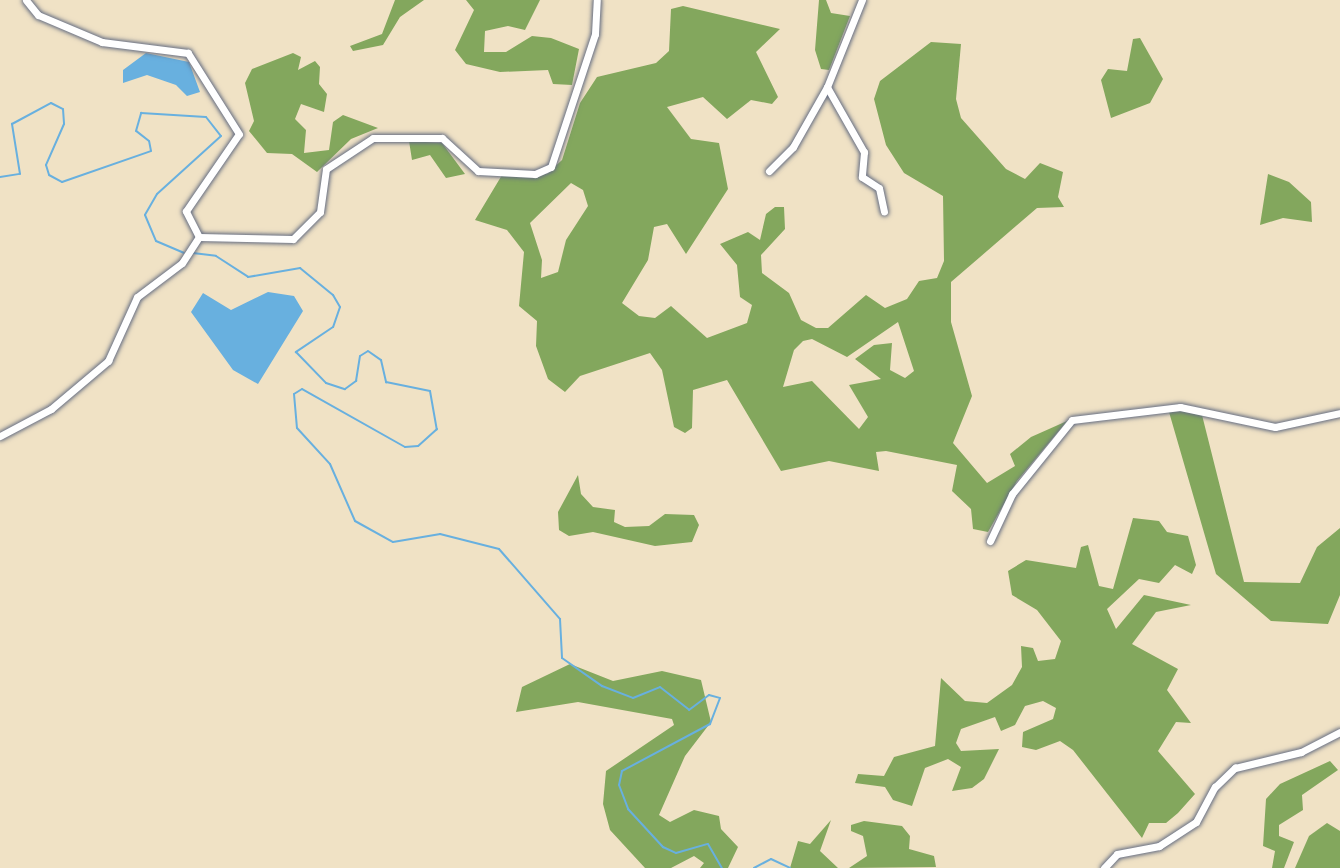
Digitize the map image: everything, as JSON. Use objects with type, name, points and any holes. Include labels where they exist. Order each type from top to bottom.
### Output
[{"type":"street","points":[[0,436],[51,409],[101,369],[137,297],[187,257],[196,240],[186,211],[239,134],[193,57],[102,42],[38,15],[26,0]]},
{"type":"street","points":[[196,240],[293,239],[320,212],[326,169],[373,138],[442,138],[478,171],[535,174],[551,167],[595,34],[597,0]]},
{"type":"street","points":[[769,172],[793,147],[827,87],[862,0]]},
{"type":"street","points":[[827,87],[864,152],[862,177],[878,185],[884,211]]},
{"type":"street","points":[[990,541],[1012,494],[1072,420],[1180,407],[1275,427],[1340,413]]},
{"type":"street","points":[[1104,868],[1117,854],[1159,846],[1191,825],[1215,786],[1235,768],[1307,750],[1340,732]]},
{"type":"green space","points":[[395,0],[424,0],[400,17],[383,45],[353,51],[350,46],[382,34]]},
{"type":"green space","points":[[466,0],[540,0],[525,30],[508,26],[485,31],[484,52],[506,52],[532,36],[551,38],[579,49],[572,85],[553,84],[548,70],[500,72],[466,64],[455,50],[474,10]]},
{"type":"green space","points":[[819,0],[826,0],[831,13],[850,16],[829,70],[821,69],[815,50]]},
{"type":"green space","points":[[683,6],[780,29],[756,52],[778,97],[772,104],[751,100],[727,119],[703,97],[667,107],[691,139],[719,143],[728,189],[686,254],[667,224],[654,227],[648,260],[622,303],[639,316],[655,318],[671,306],[707,338],[747,323],[752,305],[740,297],[737,265],[720,244],[748,232],[760,240],[766,214],[775,207],[784,207],[785,229],[761,255],[762,273],[789,293],[801,320],[816,328],[828,328],[866,295],[885,308],[907,299],[919,281],[937,278],[944,261],[943,196],[904,173],[886,145],[874,99],[880,81],[931,42],[961,44],[956,99],[961,118],[1006,169],[1025,179],[1040,163],[1063,172],[1058,197],[1064,207],[1037,208],[951,282],[951,322],[972,396],[953,443],[987,483],[1015,466],[1010,454],[1031,437],[1067,421],[1017,481],[988,532],[973,529],[971,509],[952,491],[957,465],[886,451],[876,452],[879,471],[829,461],[781,471],[727,380],[693,390],[692,428],[685,433],[674,427],[662,370],[650,353],[580,376],[565,392],[548,379],[536,346],[537,321],[519,306],[524,252],[507,230],[475,220],[502,175],[547,174],[562,160],[580,103],[597,77],[656,63],[669,51],[671,9]],"holes":[[[571,183],[583,190],[588,206],[566,240],[558,272],[541,278],[542,260],[530,223]],[[898,322],[914,371],[905,378],[890,370],[892,343],[874,345],[855,359],[881,379],[849,385],[868,417],[859,429],[812,381],[783,387],[794,350],[803,341],[812,339],[847,357]]]},
{"type":"green space","points":[[1140,38],[1163,79],[1150,103],[1111,118],[1101,80],[1108,69],[1127,71],[1133,39]]},
{"type":"green space","points":[[293,53],[301,57],[298,70],[315,61],[320,67],[319,84],[327,94],[324,112],[301,104],[295,119],[306,130],[304,153],[329,150],[333,122],[343,115],[378,128],[351,139],[317,172],[292,154],[267,153],[249,131],[254,121],[245,83],[252,69]]},
{"type":"green space","points":[[409,141],[442,143],[465,174],[446,178],[430,155],[412,160]]},
{"type":"green space","points":[[1268,174],[1289,182],[1311,202],[1312,222],[1283,218],[1260,225]]},
{"type":"green space","points":[[1176,410],[1202,415],[1244,582],[1300,583],[1317,547],[1340,528],[1340,595],[1328,624],[1271,621],[1216,574],[1169,412]]},
{"type":"green space","points":[[578,475],[581,494],[593,507],[615,510],[614,522],[625,527],[649,526],[665,514],[694,515],[699,525],[692,542],[655,546],[593,532],[569,536],[559,530],[558,512]]},
{"type":"green space","points":[[1133,518],[1159,521],[1167,532],[1188,536],[1196,565],[1192,574],[1175,565],[1159,583],[1139,579],[1107,609],[1116,629],[1144,595],[1191,605],[1156,612],[1132,644],[1178,669],[1167,690],[1191,723],[1176,722],[1158,751],[1195,794],[1178,813],[1166,823],[1149,823],[1142,838],[1073,750],[1060,741],[1036,750],[1022,747],[1023,732],[1053,719],[1056,708],[1043,701],[1025,706],[1015,725],[1001,731],[995,717],[961,729],[956,743],[961,751],[999,749],[984,779],[972,788],[952,791],[961,767],[948,759],[925,768],[912,806],[893,800],[885,787],[855,783],[858,774],[884,776],[894,757],[935,746],[941,678],[965,701],[987,703],[1012,685],[1022,667],[1021,646],[1033,648],[1038,661],[1055,659],[1061,641],[1037,610],[1012,595],[1008,571],[1026,560],[1076,568],[1081,547],[1088,545],[1099,586],[1113,589]]},
{"type":"green space","points":[[570,664],[613,681],[662,671],[701,680],[711,722],[685,756],[659,815],[670,822],[694,810],[719,816],[721,829],[738,847],[728,868],[700,868],[704,863],[694,856],[671,868],[645,868],[610,830],[603,804],[606,771],[674,725],[672,719],[578,702],[516,712],[522,687]]},
{"type":"green space","points":[[1330,761],[1338,770],[1302,795],[1303,810],[1279,825],[1279,836],[1294,842],[1284,868],[1272,868],[1275,851],[1263,846],[1266,799],[1280,784]]},
{"type":"green space","points":[[831,820],[820,851],[838,868],[790,868],[798,841],[810,844]]},
{"type":"green space","points":[[864,821],[902,826],[910,836],[909,849],[934,856],[936,867],[849,868],[867,856],[863,836],[851,831],[851,825]]},
{"type":"green space","points":[[1327,823],[1340,831],[1340,868],[1295,868],[1309,836]]},
{"type":"water","points":[[146,53],[189,62],[200,92],[187,96],[176,85],[147,75],[123,83],[123,70]]},
{"type":"water","points":[[268,292],[294,296],[303,311],[258,384],[233,370],[191,312],[203,293],[231,310]]},
{"type":"waterway","points":[[0,177],[20,174],[12,124],[51,103],[63,109],[64,124],[46,165],[49,175],[62,182],[151,151],[149,141],[136,131],[141,113],[206,117],[221,136],[157,194],[145,215],[156,241],[184,253]]},
{"type":"waterway","points":[[193,253],[216,256],[248,277],[300,268],[333,295],[340,307],[333,327],[296,352],[326,383],[345,389],[356,381],[360,356],[368,351],[381,360],[386,382],[430,391],[437,429],[418,446],[405,447],[302,389],[294,394],[297,428],[330,464],[355,521],[393,542],[440,534],[499,549],[560,619],[562,658],[602,686],[633,698],[660,687],[689,710],[709,695],[720,698],[710,724],[622,771],[619,785],[628,809],[663,847],[676,853],[708,844],[722,868]]},
{"type":"waterway","points":[[754,868],[771,859],[790,868]]}]
